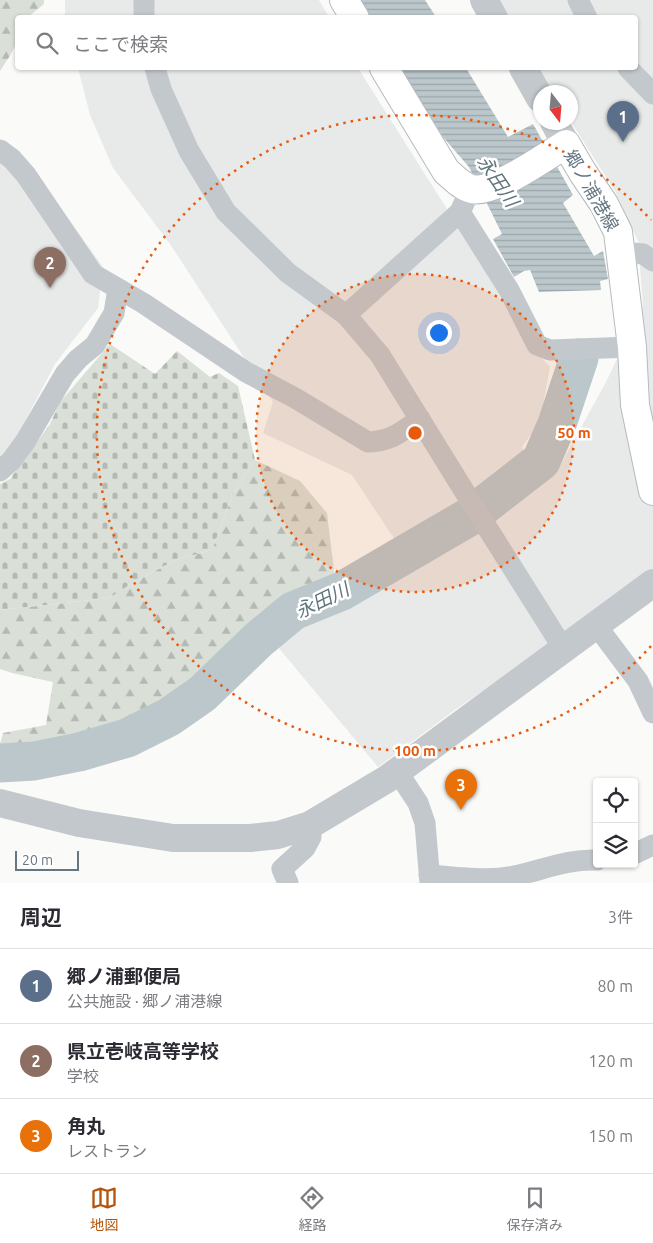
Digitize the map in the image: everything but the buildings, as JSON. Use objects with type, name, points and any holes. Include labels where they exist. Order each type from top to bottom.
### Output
[{"type":"main road","points":[[344,0],[353,15]]},
{"type":"main road","points":[[385,70],[446,171],[457,181],[466,200]]},
{"type":"main road","name":"郷ノ浦港線","points":[[466,200],[496,186],[557,139],[604,204],[618,232],[622,252],[632,347],[635,405],[653,491]]},
{"type":"street","points":[[144,0],[144,15]]},
{"type":"street","points":[[484,0],[492,15]]},
{"type":"street","points":[[578,0],[586,15]]},
{"type":"street","points":[[156,70],[161,90],[189,151],[226,212],[288,273],[346,315],[380,354],[563,648]]},
{"type":"street","points":[[524,70],[533,86]]},
{"type":"street","points":[[630,70],[653,94]]},
{"type":"street","points":[[0,150],[12,159],[26,175],[93,274],[143,303],[246,372],[295,398],[368,442],[380,441],[396,436],[420,419]]},
{"type":"street","points":[[346,315],[466,200],[537,345],[550,350],[632,347]]},
{"type":"street","points":[[622,252],[643,254],[653,261]]},
{"type":"street","points":[[0,471],[12,461],[25,442],[65,374],[78,359],[95,345],[114,313],[118,289]]},
{"type":"street","points":[[0,803],[79,823],[172,838],[250,838],[278,835],[310,825],[398,772],[563,648],[653,584]]},
{"type":"street","points":[[596,625],[638,681],[653,713]]},
{"type":"street","points":[[398,772],[418,803],[425,823],[430,879],[513,877],[574,860],[593,860]]},
{"type":"street","points":[[288,883],[282,870],[305,848],[311,837],[310,825]]},
{"type":"street","points":[[638,852],[653,845]]},
{"type":"shaded area","points":[[65,0],[319,0],[328,15],[65,15]]},
{"type":"shaded area","points":[[500,0],[653,0],[653,579],[633,590],[459,707],[378,767],[277,646],[298,620],[370,593],[561,464],[606,382],[643,305],[638,241],[615,191],[576,130],[578,130],[578,85],[547,85],[537,70],[638,70],[638,15],[507,15]]},
{"type":"shaded area","points":[[79,70],[359,70],[539,355],[550,367],[543,405],[534,430],[522,447],[528,457],[479,494],[399,546],[352,475],[263,433],[273,402],[170,244],[113,168],[90,115]]},
{"type":"shaded area","points":[[0,142],[32,168],[103,267],[98,308],[55,364],[4,461],[0,464]]},
{"type":"green space","points":[[0,0],[44,0],[44,4],[30,15],[15,15],[15,46],[0,71]]},
{"type":"green space","points":[[110,344],[155,374],[177,351],[210,377],[219,373],[238,386],[255,460],[233,494],[212,550],[175,560],[109,598],[0,610],[0,484],[10,479],[50,424],[60,402]]},
{"type":"green space","points":[[255,460],[300,481],[327,513],[335,579],[307,594],[248,636],[199,686],[167,710],[125,732],[51,750],[0,744],[3,733],[46,725],[53,682],[0,669],[0,610],[109,598],[175,560],[212,550],[233,494]]},
{"type":"water","points":[[358,0],[425,0],[435,15],[368,15]]},
{"type":"water","points":[[401,70],[467,70],[508,137],[533,124],[533,130],[536,130],[573,195],[563,203],[594,256],[603,251],[608,279],[600,281],[601,290],[539,292],[530,270],[514,277],[493,239],[502,234],[469,167],[443,137]]},
{"type":"waterway","name":"永田川","points":[[0,763],[34,761],[79,752],[127,738],[169,717],[202,694],[258,640],[293,611],[342,591],[469,517],[541,461],[557,424],[579,358]]},
{"type":"place","name":"郷ノ浦郵便局","points":[[623,142]]},
{"type":"place","name":"県立壱岐高等学校","points":[[50,288]]},
{"type":"place","name":"角丸","points":[[461,810]]}]
